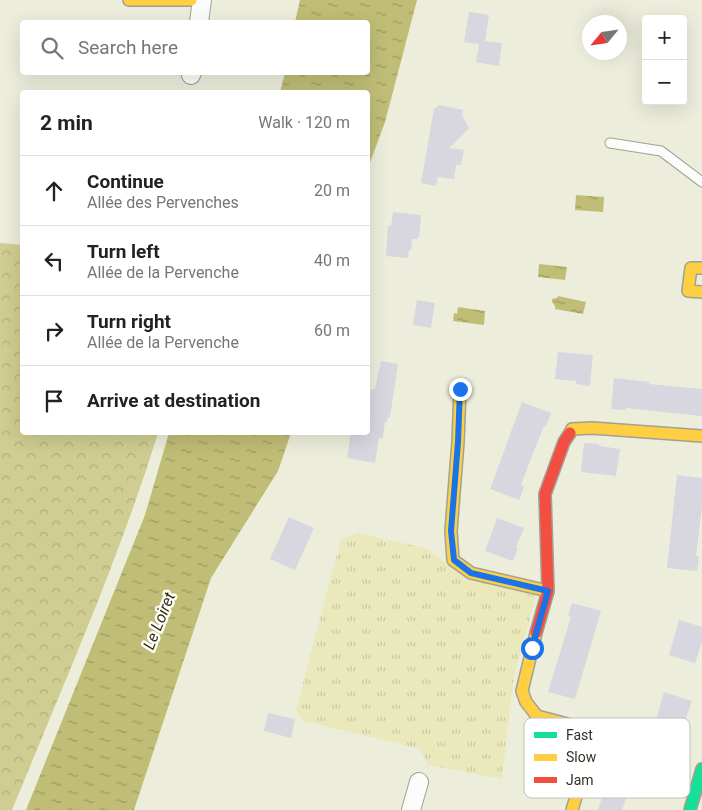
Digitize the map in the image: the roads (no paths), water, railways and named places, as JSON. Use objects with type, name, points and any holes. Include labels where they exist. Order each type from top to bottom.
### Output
[{"type":"street","points":[[129,0],[190,0]]},
{"type":"street","points":[[199,20],[202,0]]},
{"type":"street","points":[[702,268],[691,268],[688,291],[702,292]]},
{"type":"street","points":[[460,389],[451,531],[454,560],[471,573],[548,591]]},
{"type":"street","points":[[545,718],[537,716],[526,702],[522,691],[548,591],[545,494],[564,442],[572,429],[592,428],[702,436]]},
{"type":"street","points":[[690,810],[702,769]]},
{"type":"street","points":[[412,810],[419,782]]},
{"type":"street","points":[[572,810],[576,798]]},
{"type":"lane","points":[[610,143],[661,151],[702,182]]},
{"type":"water","points":[[300,0],[417,0],[385,122],[370,163],[370,90],[281,90],[284,75],[370,75],[370,20],[295,20]]},
{"type":"water","points":[[576,195],[604,197],[603,212],[575,210]]},
{"type":"water","points":[[539,264],[567,267],[565,280],[538,277]]},
{"type":"water","points":[[558,296],[586,302],[583,314],[555,309],[552,299]]},
{"type":"water","points":[[458,307],[485,311],[484,325],[453,321],[454,313],[457,314]]},
{"type":"water","name":"Le Loiret","points":[[168,435],[290,435],[278,471],[211,578],[134,810],[26,810],[145,515]]}]
